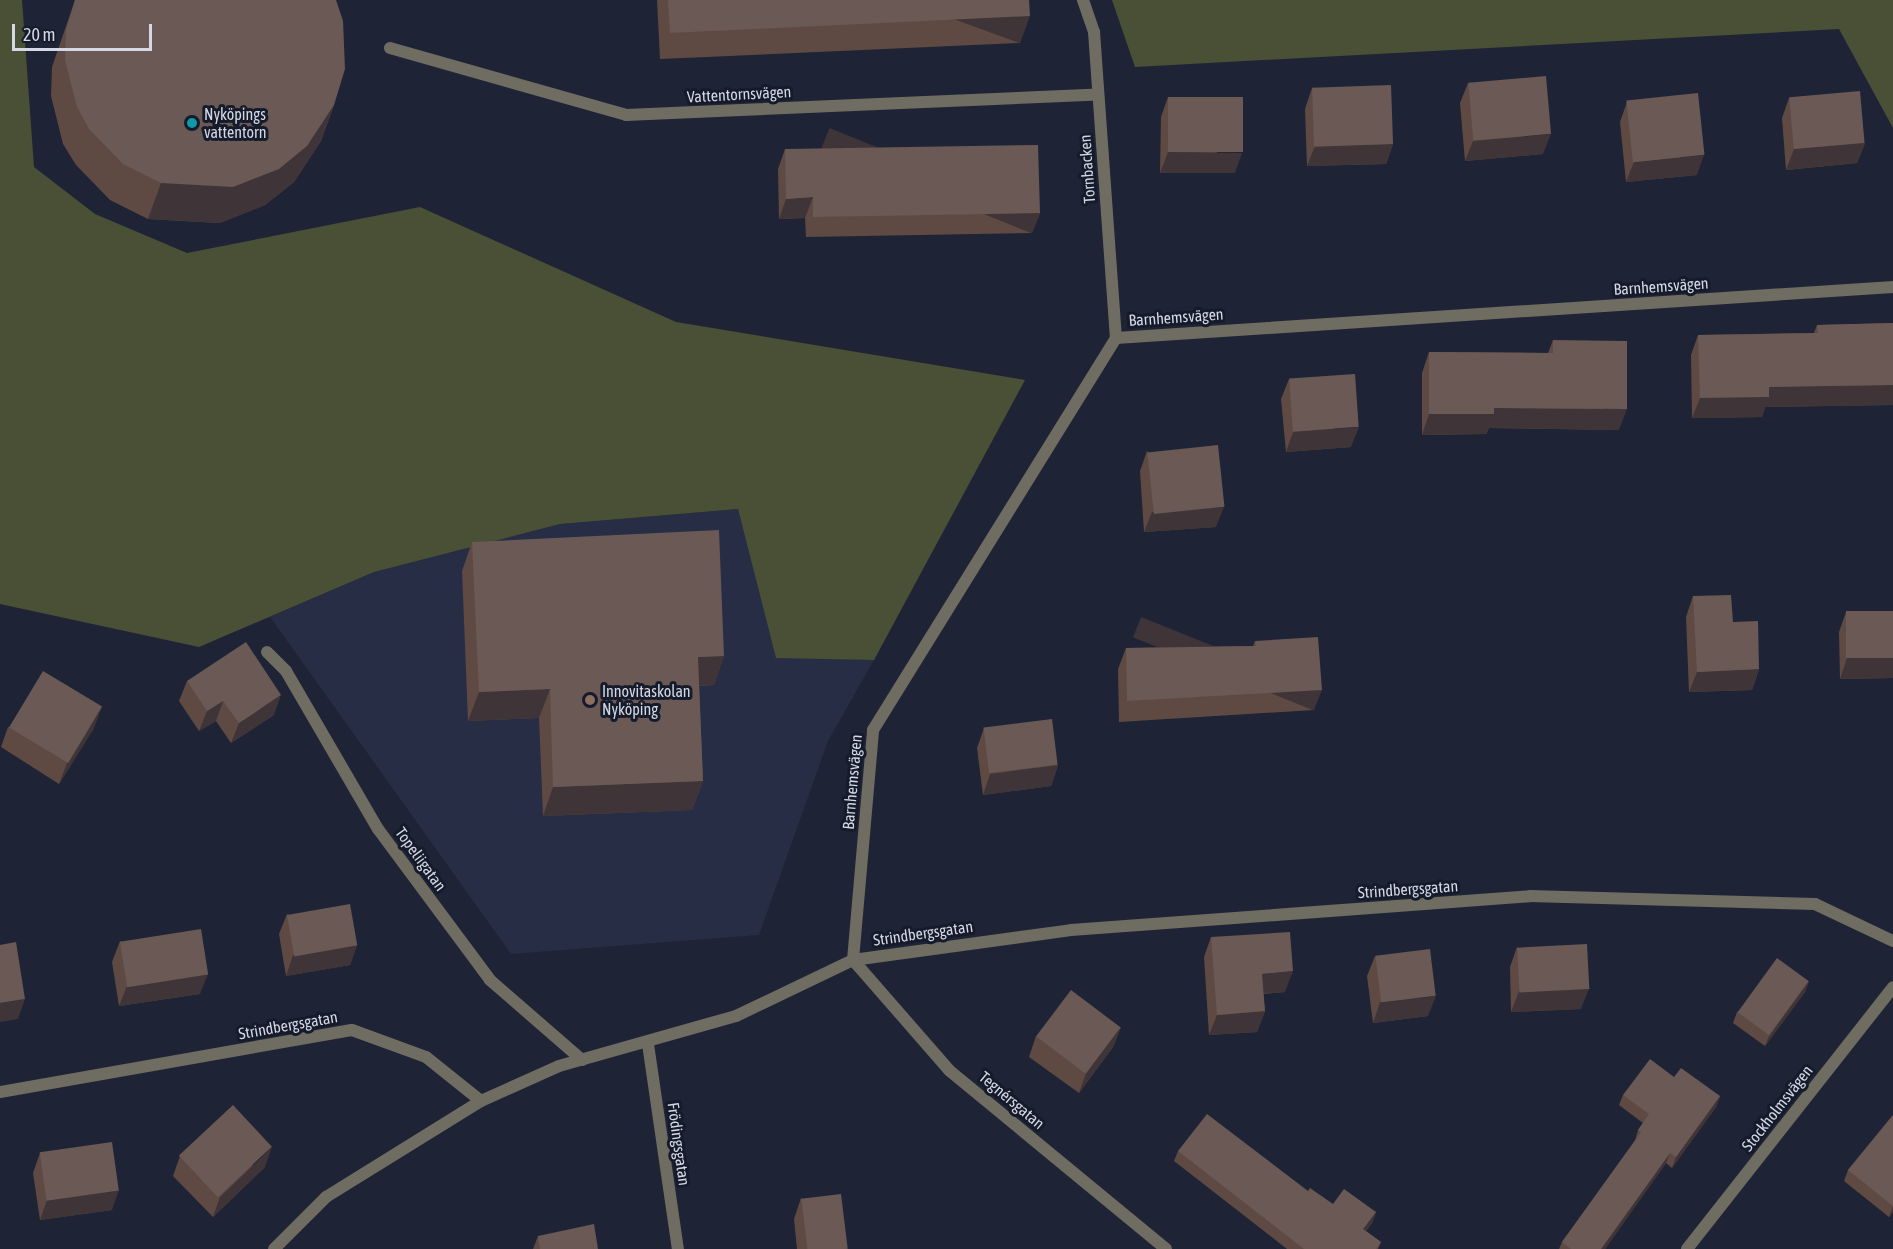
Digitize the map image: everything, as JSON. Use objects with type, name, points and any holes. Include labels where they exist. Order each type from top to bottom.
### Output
[{"type":"street","name":"Tornbacken","points":[[1083,0],[1094,32],[1116,338]]},
{"type":"street","name":"Vattentornsvägen","points":[[390,48],[626,115],[1098,94]]},
{"type":"street","name":"Barnhemsvägen","points":[[853,960],[873,730],[1116,338],[1893,287]]},
{"type":"street","name":"Topeliigatan","points":[[267,652],[286,671],[378,829],[490,980],[582,1060]]},
{"type":"street","name":"Strindbergsgatan","points":[[0,1092],[352,1030],[426,1057],[481,1101],[560,1066],[648,1044],[736,1016],[853,960],[1071,930],[1530,896],[1815,904],[1893,941]]},
{"type":"street","name":"Tegnérsgatan","points":[[853,960],[949,1070],[1166,1249]]},
{"type":"street","name":"Stockholmsvägen","points":[[1687,1249],[1893,987]]},
{"type":"street","name":"Frödingsgatan","points":[[648,1044],[678,1249]]},
{"type":"street","points":[[274,1249],[326,1197],[481,1101]]},
{"type":"shaded area","name":"Innovitaskolan Nyköping","points":[[738,509],[776,657],[874,660],[828,741],[759,935],[511,954],[270,617],[374,572],[560,524]]},
{"type":"green space","points":[[0,0],[22,0],[34,167],[95,214],[187,253],[420,207],[676,322],[1025,380],[874,660],[776,658],[738,509],[560,524],[374,572],[199,647],[0,604]]},
{"type":"green space","points":[[1112,0],[1893,0],[1893,128],[1839,29],[1135,67]]},
{"type":"building","name":"Nyköpings vattentorn","points":[[75,0],[336,0],[343,21],[345,69],[334,105],[307,146],[279,169],[233,187],[161,183],[123,164],[89,129],[77,107],[65,60],[66,30]]},
{"type":"building","points":[[668,0],[1029,0],[1030,16],[670,33]]},
{"type":"building","points":[[1546,76],[1551,134],[1473,141],[1468,83]]},
{"type":"building","points":[[1391,85],[1393,144],[1314,147],[1312,88]]},
{"type":"building","points":[[1860,91],[1865,143],[1794,149],[1789,97]]},
{"type":"building","points":[[1698,93],[1704,155],[1633,162],[1626,101]]},
{"type":"building","points":[[1168,97],[1243,97],[1243,152],[1168,152]]},
{"type":"building","points":[[1038,145],[1040,213],[813,217],[813,197],[786,199],[785,149]]},
{"type":"building","points":[[1893,323],[1893,385],[1769,387],[1769,397],[1700,398],[1698,335],[1818,333],[1817,325]]},
{"type":"building","points":[[1553,340],[1627,341],[1627,409],[1494,408],[1494,414],[1429,414],[1429,352],[1553,353]]},
{"type":"building","points":[[1355,374],[1359,427],[1293,431],[1289,379]]},
{"type":"building","points":[[1218,445],[1224,507],[1154,514],[1147,452]]},
{"type":"building","points":[[719,530],[724,656],[698,657],[703,781],[553,787],[550,689],[479,692],[472,542]]},
{"type":"building","points":[[1731,595],[1733,622],[1758,621],[1759,669],[1697,672],[1693,596]]},
{"type":"building","points":[[1846,611],[1893,611],[1893,658],[1846,658]]},
{"type":"building","points":[[1318,637],[1322,690],[1127,701],[1126,648],[1256,646],[1255,641]]},
{"type":"building","points":[[246,642],[281,695],[239,723],[223,701],[207,711],[187,681]]},
{"type":"building","points":[[43,671],[102,707],[68,763],[9,728]]},
{"type":"building","points":[[1052,719],[1058,765],[989,773],[984,727]]},
{"type":"building","points":[[350,904],[357,945],[294,956],[287,915]]},
{"type":"building","points":[[201,929],[208,974],[127,987],[120,942]]},
{"type":"building","points":[[1290,932],[1293,971],[1262,974],[1265,1011],[1217,1015],[1211,937]]},
{"type":"building","points":[[16,942],[25,999],[0,1003],[0,945]]},
{"type":"building","points":[[1587,944],[1589,989],[1519,993],[1517,948]]},
{"type":"building","points":[[1430,949],[1436,996],[1381,1002],[1375,956]]},
{"type":"building","points":[[1777,958],[1809,981],[1769,1035],[1738,1012]]},
{"type":"building","points":[[1071,990],[1121,1027],[1086,1074],[1036,1036]]},
{"type":"building","points":[[1650,1059],[1674,1077],[1681,1068],[1720,1096],[1676,1157],[1670,1153],[1601,1249],[1571,1249],[1562,1242],[1641,1132],[1638,1130],[1649,1114],[1623,1095]]},
{"type":"building","points":[[233,1105],[272,1147],[218,1197],[179,1155]]},
{"type":"building","points":[[1207,1114],[1308,1191],[1310,1188],[1333,1204],[1344,1189],[1376,1212],[1363,1229],[1381,1242],[1376,1249],[1304,1249],[1178,1151]]},
{"type":"building","points":[[1893,1115],[1893,1206],[1848,1170]]},
{"type":"building","points":[[112,1142],[119,1191],[47,1201],[40,1152]]},
{"type":"building","points":[[841,1194],[848,1249],[807,1249],[801,1199]]},
{"type":"building","points":[[594,1224],[598,1249],[540,1249],[538,1236]]},
{"type":"place","name":"Nyköpings vattentorn","points":[[192,123]]},
{"type":"place","name":"Innovitaskolan Nyköping","points":[[590,700]]}]
